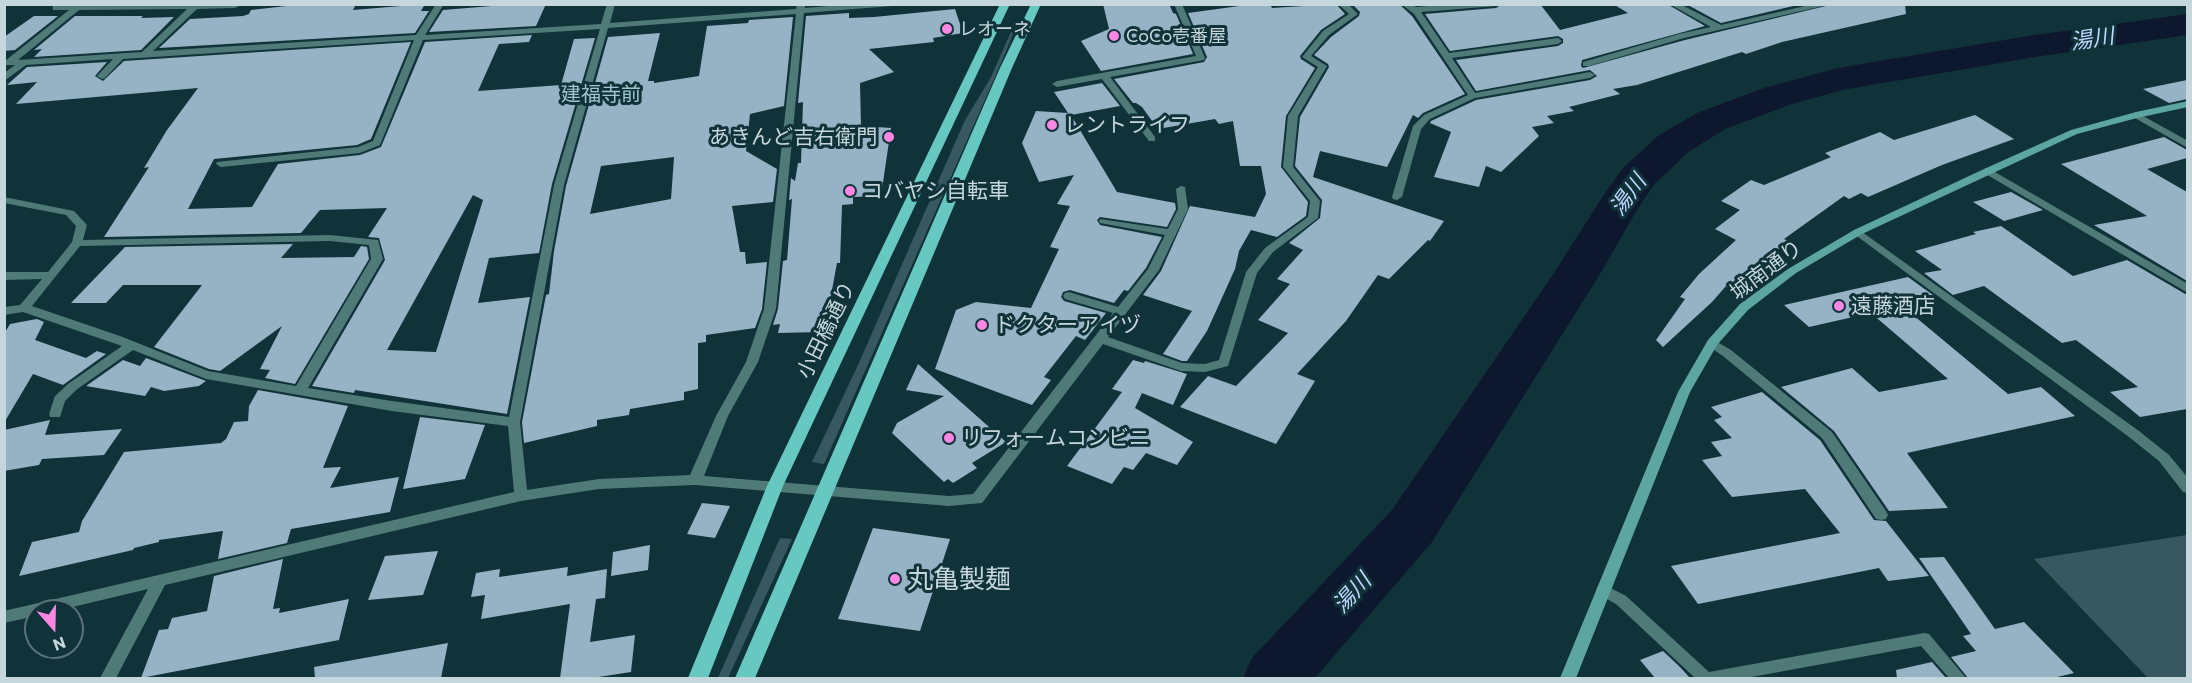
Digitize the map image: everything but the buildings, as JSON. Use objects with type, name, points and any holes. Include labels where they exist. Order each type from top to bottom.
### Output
[{"type":"main road","name":"小田橋通り","points":[[698,678],[775,486],[1005,4]]},
{"type":"main road","points":[[745,678],[1006,68],[1036,4]]},
{"type":"street","points":[[221,164],[360,150],[377,143],[420,36],[440,4]]},
{"type":"street","points":[[521,496],[514,422],[559,185],[611,4]]},
{"type":"street","points":[[77,8],[8,63],[605,26],[801,8],[892,4]]},
{"type":"street","points":[[1057,84],[1201,58],[1178,4]]},
{"type":"street","points":[[1102,339],[1181,367],[1205,368],[1224,363],[1252,272],[1269,250],[1313,218],[1315,201],[1288,168],[1293,117],[1323,66],[1306,57],[1326,33],[1354,14],[1345,9],[1342,4]]},
{"type":"street","points":[[1409,7],[1496,4]]},
{"type":"street","points":[[1673,4],[1718,27]]},
{"type":"street","points":[[1587,64],[1633,49],[1718,27],[1828,4]]},
{"type":"street","points":[[56,8],[235,6]]},
{"type":"street","points":[[144,56],[194,7]]},
{"type":"street","points":[[1409,7],[1473,96]]},
{"type":"street","points":[[695,480],[722,416],[752,362],[770,309],[801,8]]},
{"type":"street","points":[[1445,56],[1558,41]]},
{"type":"street","points":[[102,76],[120,57]]},
{"type":"street","points":[[4,78],[23,63]]},
{"type":"street","points":[[1397,197],[1416,128],[1427,117],[1473,96],[1590,75]]},
{"type":"street","points":[[1105,76],[1152,139]]},
{"type":"street","name":"城南通り","points":[[1568,678],[1684,392],[1712,344],[1744,307],[1792,271],[1858,232],[1988,171],[2074,132],[2187,104]]},
{"type":"street","points":[[2136,115],[2187,145]]},
{"type":"street","points":[[1988,171],[2187,289]]},
{"type":"street","points":[[4,617],[521,496],[599,484],[695,480],[950,501],[977,498],[1153,270],[1183,209],[1181,189]]},
{"type":"street","points":[[4,200],[70,213],[82,225],[77,243],[24,308]]},
{"type":"street","points":[[1104,220],[1172,233]]},
{"type":"street","points":[[1858,232],[2134,434],[2164,458],[2187,488]]},
{"type":"street","points":[[77,243],[330,238],[374,242],[378,260],[300,390]]},
{"type":"street","points":[[4,276],[50,274]]},
{"type":"street","points":[[1069,296],[1122,312]]},
{"type":"street","points":[[4,311],[24,308],[132,345],[206,375],[392,406],[514,422]]},
{"type":"street","points":[[1712,344],[1727,353],[1827,435],[1881,515]]},
{"type":"street","points":[[55,414],[59,399],[72,387],[132,345]]},
{"type":"street","points":[[108,678],[160,581]]},
{"type":"street","points":[[1604,590],[1621,600],[1705,678]]},
{"type":"street","points":[[1712,678],[1924,639],[1958,678]]},
{"type":"shaded area","points":[[1014,25],[1017,25],[995,77],[824,464],[812,462],[858,365],[965,120],[990,79]]},
{"type":"shaded area","points":[[2187,535],[2187,678],[2148,678],[2034,559]]},
{"type":"shaded area","points":[[780,538],[792,539],[728,678],[718,678]]},
{"type":"waterway","name":"湯川","points":[[1275,678],[1412,526],[1577,274],[1616,208],[1638,177],[1673,144],[1711,121],[1778,96],[1838,79],[2035,46],[2188,24]]},
{"type":"place","name":"レオーネ","points":[[947,29]]},
{"type":"place","name":"CoCo壱番屋","points":[[1114,36]]},
{"type":"place","name":"レントライフ","points":[[1052,125]]},
{"type":"place","name":"あきんど吉右衛門","points":[[889,137]]},
{"type":"place","name":"コバヤシ自転車","points":[[850,191]]},
{"type":"place","name":"遠藤酒店","points":[[1839,306]]},
{"type":"place","name":"ドクターアイヅ","points":[[982,325]]},
{"type":"place","name":"リフォームコンビニ","points":[[949,438]]},
{"type":"place","name":"丸亀製麺","points":[[895,579]]},
{"type":"district","name":"建福寺前","points":[[601,94]]}]
